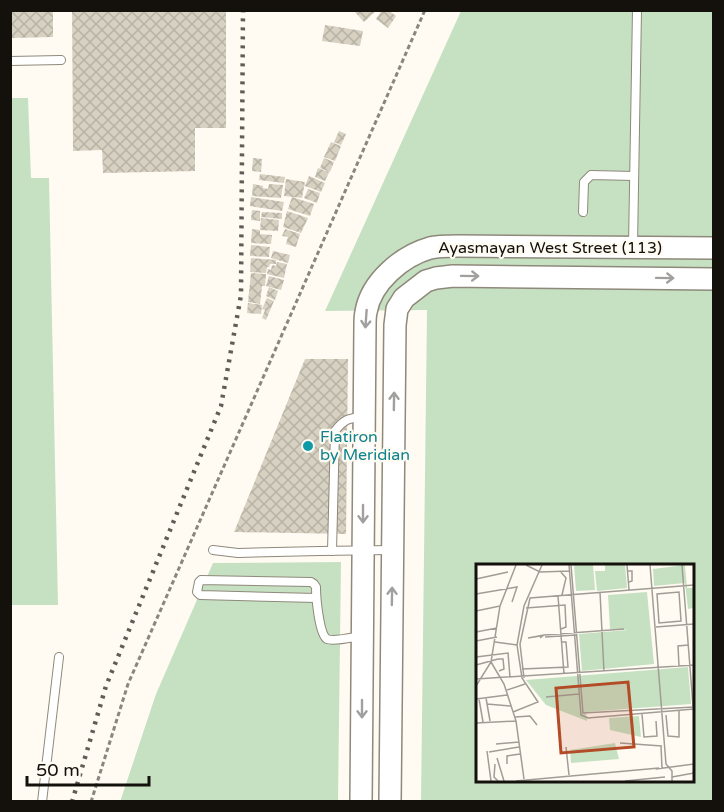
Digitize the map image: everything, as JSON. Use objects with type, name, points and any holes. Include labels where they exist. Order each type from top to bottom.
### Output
[{"type":"street","name":"Ayasmayan West Street (113)","points":[[364,417],[366,310],[375,290],[392,268],[407,257],[431,248],[458,246],[714,248]]},
{"type":"street","points":[[632,278],[633,248]]},
{"type":"street","name":"Ayasmayan West Street (113)","points":[[392,550],[394,324],[397,309],[404,298],[426,281],[453,276],[714,279]]},
{"type":"street","points":[[361,801],[364,417]]},
{"type":"street","points":[[390,801],[392,550]]},
{"type":"street","points":[[362,636],[391,635]]},
{"type":"lane","points":[[633,248],[637,10]]},
{"type":"lane","points":[[10,61],[61,60]]},
{"type":"lane","points":[[583,212],[584,182],[591,175],[634,176]]},
{"type":"lane","points":[[333,551],[335,431],[341,423],[350,418],[364,417]]},
{"type":"lane","points":[[213,550],[238,553],[392,550]]},
{"type":"lane","points":[[316,598],[200,595],[197,592],[201,580],[311,582],[316,587],[322,634],[331,640],[362,636]]},
{"type":"lane","points":[[42,801],[59,657]]},
{"type":"path","points":[[91,801],[128,684],[425,10]]},
{"type":"green space","points":[[461,11],[713,11],[713,801],[421,801],[427,310],[325,311]]},
{"type":"green space","points":[[11,98],[28,98],[31,178],[49,178],[58,605],[11,605]]},
{"type":"green space","points":[[341,562],[338,801],[120,802],[156,694],[213,563]]},
{"type":"building","points":[[10,10],[53,10],[53,37],[10,38]]},
{"type":"building","points":[[72,10],[226,10],[226,128],[195,128],[195,171],[103,173],[102,150],[73,151]]},
{"type":"building","points":[[353,10],[377,10],[364,22]]},
{"type":"building","points":[[382,10],[388,10],[396,16],[388,28],[376,19]]},
{"type":"building","points":[[325,25],[363,31],[360,46],[322,41]]},
{"type":"building","points":[[339,131],[346,134],[341,145],[334,142]]},
{"type":"building","points":[[331,142],[341,146],[335,161],[324,157]]},
{"type":"building","points":[[253,158],[262,159],[261,172],[252,171]]},
{"type":"building","points":[[324,158],[334,162],[330,172],[320,168]]},
{"type":"building","points":[[318,168],[329,172],[325,181],[315,177]]},
{"type":"building","points":[[260,174],[285,177],[284,183],[259,180]]},
{"type":"building","points":[[309,176],[325,183],[321,192],[305,186]]},
{"type":"building","points":[[286,179],[305,182],[302,198],[284,196]]},
{"type":"building","points":[[253,184],[268,189],[269,184],[283,185],[281,198],[252,196]]},
{"type":"building","points":[[308,189],[320,193],[317,203],[304,198]]},
{"type":"building","points":[[251,197],[284,202],[282,211],[250,206]]},
{"type":"building","points":[[292,197],[314,204],[310,216],[288,209]]},
{"type":"building","points":[[252,210],[260,211],[260,221],[251,220]]},
{"type":"building","points":[[287,211],[308,218],[301,233],[283,227]]},
{"type":"building","points":[[262,212],[282,213],[282,219],[261,217]]},
{"type":"building","points":[[261,218],[279,220],[278,231],[260,230]]},
{"type":"building","points":[[252,229],[260,230],[260,234],[272,235],[271,244],[251,243]]},
{"type":"building","points":[[285,229],[300,234],[296,247],[286,244],[288,237],[282,236]]},
{"type":"building","points":[[251,245],[270,247],[269,257],[250,256]]},
{"type":"building","points":[[273,251],[290,255],[288,263],[271,258]]},
{"type":"building","points":[[251,258],[276,260],[276,264],[270,264],[266,273],[250,272]]},
{"type":"building","points":[[277,262],[287,264],[284,278],[267,274],[272,265],[276,266]]},
{"type":"building","points":[[251,273],[266,274],[260,304],[248,302]]},
{"type":"building","points":[[269,276],[284,280],[281,290],[266,286]]},
{"type":"building","points":[[269,287],[278,291],[275,300],[266,296]]},
{"type":"building","points":[[267,298],[274,301],[266,320],[262,318],[265,310],[262,309]]},
{"type":"building","points":[[248,303],[262,305],[261,314],[247,313]]},
{"type":"building","name":"Flatiron by Meridian","points":[[305,359],[348,359],[346,534],[234,532]]},
{"type":"railway","points":[[72,802],[106,686],[221,406],[241,295],[243,10]]},
{"type":"place","name":"Flatiron by Meridian","points":[[308,446]]}]
